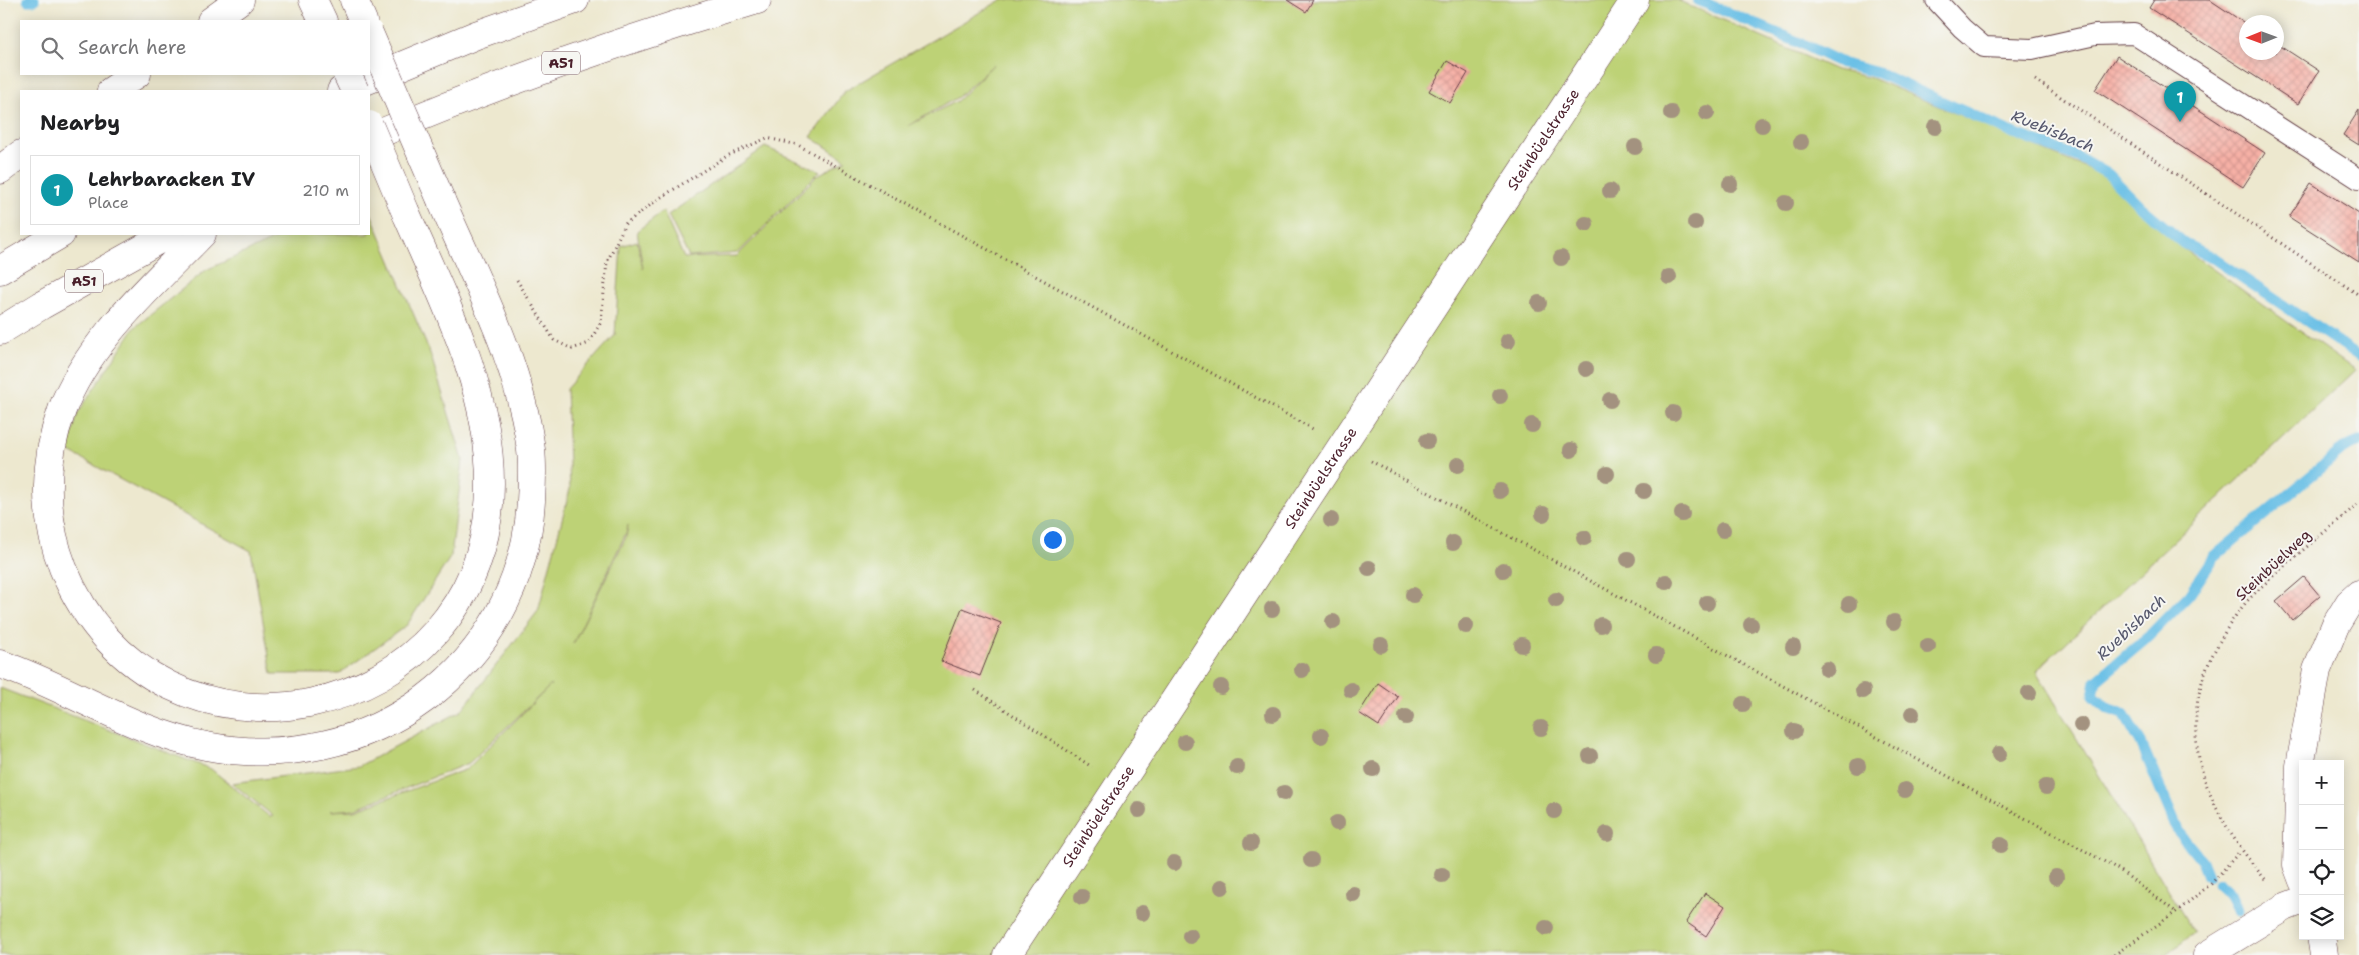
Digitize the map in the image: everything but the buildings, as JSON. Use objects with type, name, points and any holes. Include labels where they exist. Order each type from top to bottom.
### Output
[{"type":"main road","points":[[212,20],[240,0]]},
{"type":"main road","points":[[313,0],[323,20]]},
{"type":"main road","points":[[354,0],[363,20]]},
{"type":"main road","points":[[343,90],[476,34],[575,0]]},
{"type":"main road","name":"A51","points":[[370,138],[450,104],[532,73],[758,0]]},
{"type":"main road","name":"Steinbüelstrasse","points":[[1007,955],[1631,6]]},
{"type":"main road","points":[[0,664],[135,723],[175,738],[206,746],[269,751],[300,749],[358,736],[410,710],[462,667],[481,644],[500,613],[515,582],[524,553],[530,519],[531,453],[518,384],[370,35]]},
{"type":"main road","points":[[113,90],[135,75]]},
{"type":"main road","points":[[347,75],[355,90]]},
{"type":"main road","points":[[201,235],[109,334],[77,379],[63,408],[49,462],[47,495],[51,529],[60,559],[72,589],[80,602],[102,634],[121,654],[143,672],[198,697],[229,704],[285,707],[319,702],[352,692],[402,664],[422,646],[458,601],[482,546],[490,483],[483,416],[475,385],[459,341],[370,126]]},
{"type":"main road","points":[[0,170],[20,155]]},
{"type":"main road","points":[[0,270],[59,235]]},
{"type":"main road","name":"A51","points":[[0,331],[116,262],[167,235]]},
{"type":"main road","points":[[2299,868],[2300,766],[2317,670],[2335,626],[2349,603],[2359,594]]},
{"type":"main road","points":[[2207,955],[2285,908],[2299,902]]},
{"type":"main road","points":[[2322,940],[2324,955]]},
{"type":"lane","points":[[1936,0],[1962,28],[1984,47],[2032,50],[2096,35],[2134,34],[2359,179]]},
{"type":"path","points":[[2034,80],[2359,295]]},
{"type":"path","points":[[513,274],[554,340],[572,348],[589,343],[601,322],[607,262],[625,224],[660,198],[727,156],[767,138],[798,145],[1343,446],[2118,869],[2176,912],[2114,955]]},
{"type":"path","name":"Steinbüelweg","points":[[2176,912],[2218,878],[2240,851],[2222,821],[2204,782],[2198,752],[2195,720],[2199,688],[2212,654],[2229,625],[2250,599],[2359,504]]},
{"type":"path","points":[[975,690],[1119,785]]},
{"type":"green space","points":[[1001,0],[1677,0],[1836,70],[1871,78],[2108,177],[2183,248],[2355,370],[2036,671],[2194,933],[2166,955],[0,955],[0,688],[211,769],[270,817],[273,816],[232,783],[359,766],[461,711],[538,611],[570,489],[566,389],[615,335],[621,246],[637,241],[643,269],[637,231],[663,211],[684,258],[737,256],[818,175],[846,160],[811,137],[845,91]],"holes":[[[994,64],[957,101],[908,126],[958,97]],[[628,525],[626,537],[573,644],[626,533]],[[551,685],[467,769],[355,810],[330,811],[354,809],[469,763]]]},
{"type":"green space","points":[[765,147],[820,171],[738,253],[689,257],[668,215]]},
{"type":"green space","points":[[370,211],[430,353],[463,460],[451,556],[407,625],[339,674],[272,674],[251,551],[68,451],[78,413],[134,328],[206,270],[284,235],[370,235]]},
{"type":"waterway","points":[[28,0],[34,0]]},
{"type":"waterway","name":"Ruebisbach","points":[[1698,0],[1805,45],[1844,64],[1878,73],[2008,131],[2078,157],[2108,174],[2141,207],[2184,243],[2213,258],[2359,356]]},
{"type":"waterway","name":"Ruebisbach","points":[[2208,876],[2202,861],[2179,833],[2141,743],[2124,714],[2109,709],[2093,696],[2096,681],[2147,638],[2189,595],[2215,556],[2343,449],[2359,441]]},
{"type":"waterway","name":"Ruebisbach","points":[[2218,884],[2230,895],[2238,911]]},
{"type":"place","name":"Lehrbaracken IV","points":[[2180,122]]}]
